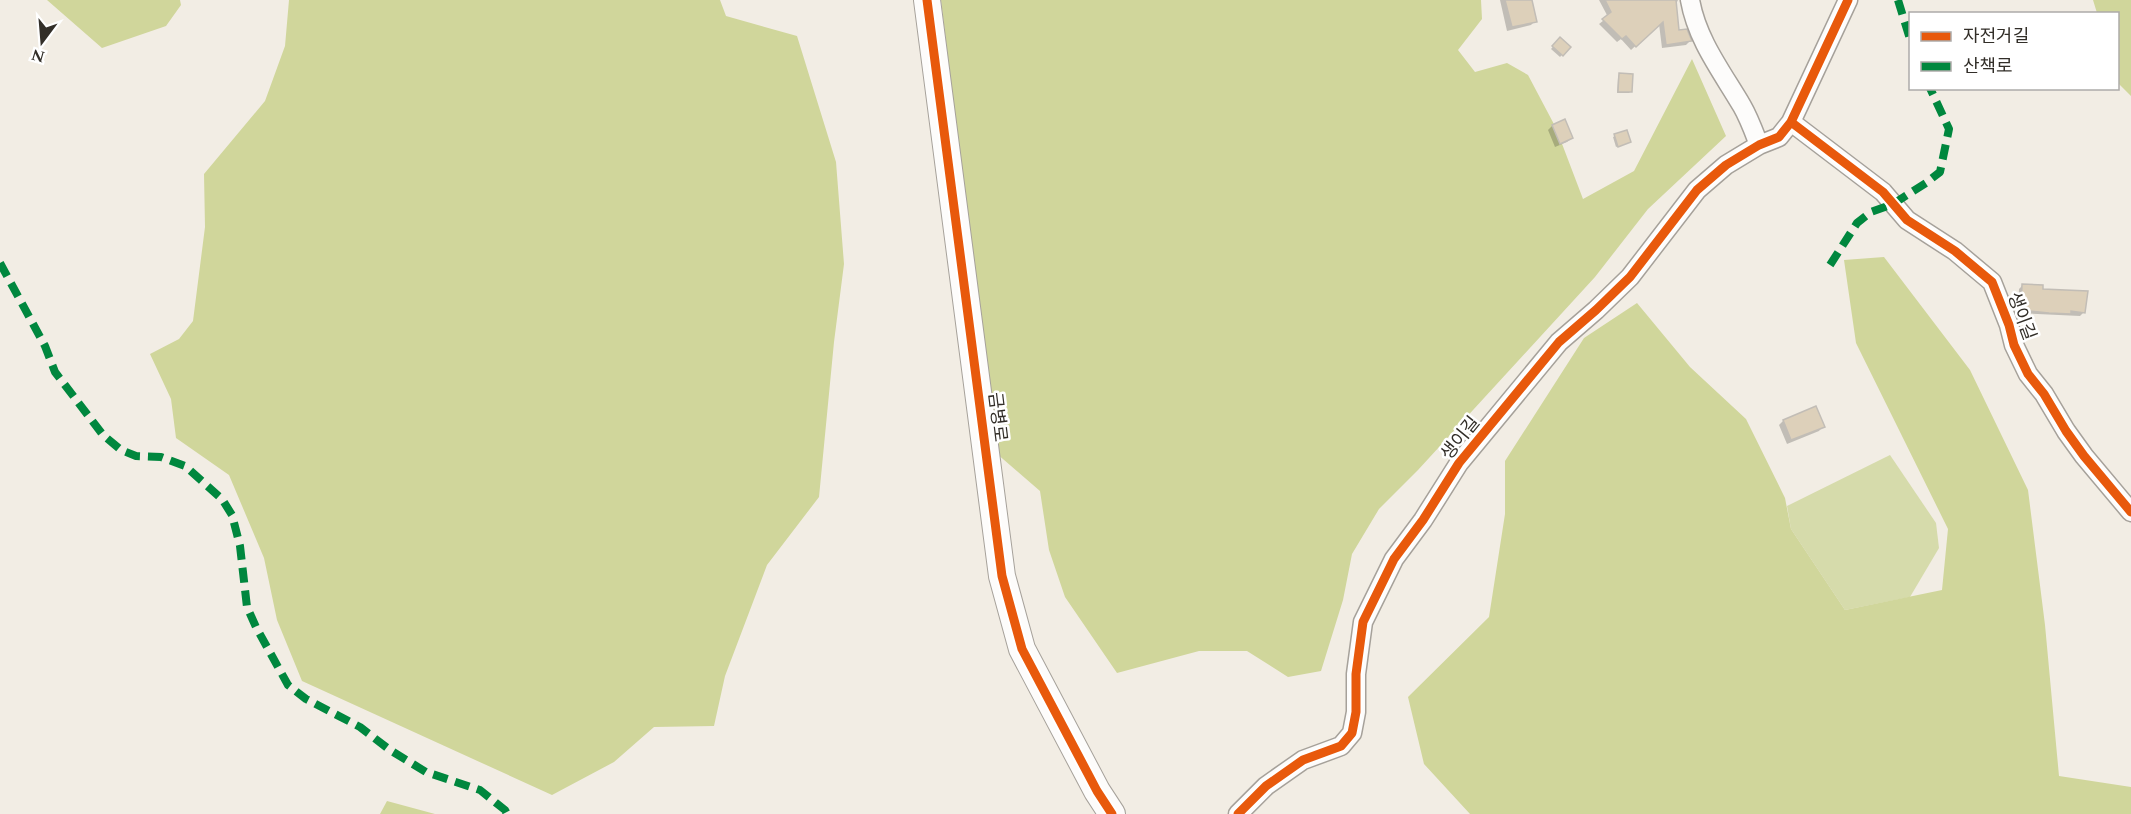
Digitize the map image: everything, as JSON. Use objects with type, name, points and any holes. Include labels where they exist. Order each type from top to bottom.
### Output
[{"type":"street","name":"금병로","points":[[927,0],[1002,576],[1022,649],[1097,791],[1112,814]]},
{"type":"street","points":[[1690,0],[1704,43],[1743,109],[1759,145]]},
{"type":"street","name":"생이길","points":[[1238,814],[1266,786],[1303,760],[1341,746],[1352,733],[1356,712],[1356,674],[1363,622],[1394,558],[1423,520],[1459,464],[1559,342],[1630,277],[1697,190],[1726,165],[1759,145],[1779,137],[1791,122],[1848,0]]},
{"type":"street","name":"생이길","points":[[1791,122],[1882,192],[1907,220],[1955,251],[1992,282],[2009,325],[2014,345],[2028,374],[2044,394],[2066,431],[2130,511]]},
{"type":"green space","points":[[47,0],[180,0],[181,5],[166,26],[102,48]]},
{"type":"green space","points":[[289,0],[720,0],[726,16],[797,36],[836,162],[844,264],[819,497],[767,565],[725,676],[714,726],[654,727],[614,762],[552,795],[302,681],[277,620],[264,558],[229,475],[176,438],[171,399],[150,354],[179,339],[193,321],[205,227],[204,174],[265,101],[285,46]]},
{"type":"green space","points":[[941,0],[1481,0],[1482,19],[1458,50],[1475,72],[1507,63],[1528,75],[1556,128],[1583,199],[1634,171],[1692,59],[1726,136],[1648,209],[1595,277],[1418,470],[1379,509],[1352,554],[1343,600],[1321,671],[1288,677],[1247,651],[1199,651],[1117,673],[1065,597],[1049,550],[1040,491],[996,453]]},
{"type":"green space","points":[[2093,0],[2131,0],[2131,96],[2119,84],[2119,12],[2097,12]]},
{"type":"green space","points":[[1884,257],[1970,370],[2028,490],[2045,625],[2059,776],[2131,787],[2131,814],[1470,814],[1424,764],[1408,697],[1489,617],[1505,514],[1505,461],[1584,338],[1637,303],[1690,367],[1746,419],[1785,498],[1791,529],[1845,610],[1942,590],[1948,529],[1856,343],[1844,260]]},
{"type":"green space","points":[[1890,455],[1936,523],[1939,548],[1910,597],[1845,610],[1791,529],[1787,506]]},
{"type":"green space","points":[[387,801],[435,814],[380,814]]},
{"type":"building","points":[[1505,0],[1532,0],[1537,22],[1512,27]]},
{"type":"building","points":[[1605,0],[1676,0],[1679,30],[1687,29],[1692,41],[1666,45],[1663,22],[1636,47],[1626,36],[1622,39],[1602,19],[1611,12]]},
{"type":"building","points":[[1560,37],[1571,47],[1563,56],[1552,46]]},
{"type":"building","points":[[1619,73],[1633,74],[1632,92],[1618,92]]},
{"type":"building","points":[[1565,119],[1573,138],[1560,144],[1552,125]]},
{"type":"building","points":[[1627,130],[1631,142],[1618,147],[1614,134]]},
{"type":"building","points":[[2022,284],[2043,285],[2043,289],[2088,291],[2085,313],[2021,310]]},
{"type":"building","points":[[1816,406],[1825,427],[1791,440],[1783,420]]},
{"type":"marked path","points":[[1898,0],[1909,36]]},
{"type":"marked path","points":[[1830,265],[1857,223],[1871,212],[1893,204],[1940,172],[1949,129],[1931,90]]},
{"type":"marked path","points":[[0,263],[45,346],[55,372],[103,435],[121,450],[136,456],[161,457],[185,466],[222,499],[232,515],[240,546],[247,607],[288,685],[306,699],[360,727],[390,750],[426,772],[480,790],[507,814]]},
{"type":"cycle path","points":[[927,0],[1002,576],[1022,649],[1097,791],[1112,814]]},
{"type":"cycle path","points":[[1238,814],[1266,786],[1303,760],[1341,746],[1352,733],[1356,712],[1356,674],[1363,622],[1394,559],[1423,520],[1459,463],[1559,342],[1630,277],[1697,190],[1726,165],[1759,145],[1779,137],[1791,122],[1848,0]]},
{"type":"cycle path","points":[[1791,122],[1883,192],[1907,220],[1955,251],[1992,282],[2009,325],[2014,345],[2028,374],[2044,394],[2084,456],[2131,512]]}]
